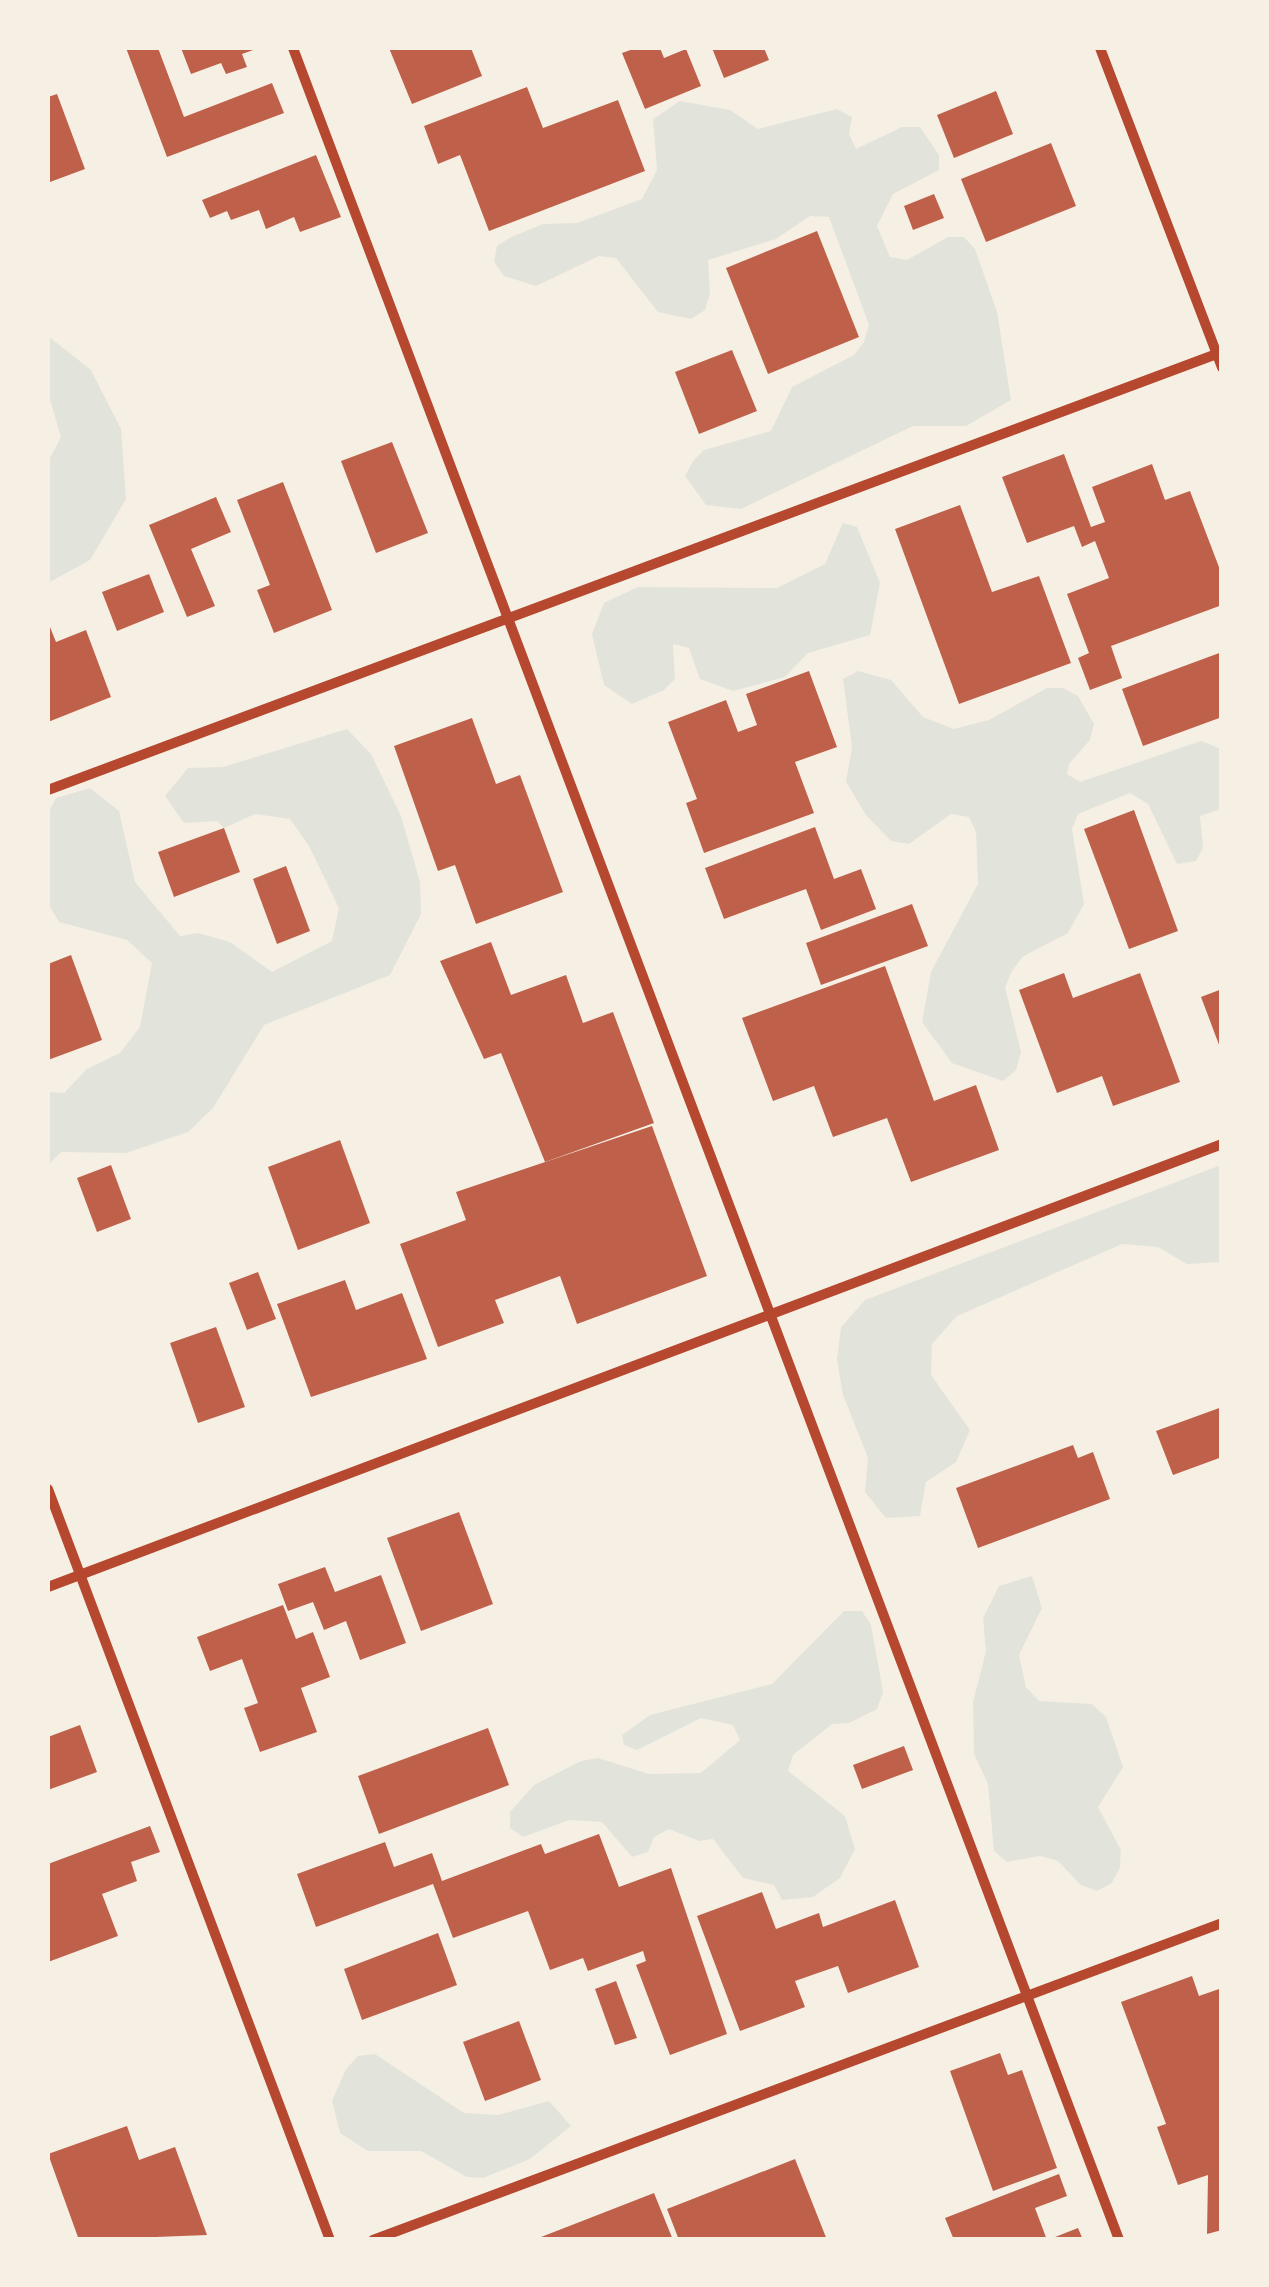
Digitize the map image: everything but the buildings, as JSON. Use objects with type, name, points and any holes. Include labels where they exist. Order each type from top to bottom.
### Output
[{"type":"street","points":[[293,48],[1119,2240]]},
{"type":"street","points":[[1100,48],[1222,368]]},
{"type":"street","points":[[48,790],[1219,353]]},
{"type":"street","points":[[48,1587],[772,1318],[1222,1144]]},
{"type":"street","points":[[48,1489],[330,2240]]},
{"type":"street","points":[[373,2240],[1222,1923]]},
{"type":"shaded area","points":[[680,101],[730,110],[758,129],[837,109],[852,117],[849,134],[856,149],[902,127],[920,127],[939,155],[939,170],[893,194],[877,226],[890,257],[907,260],[948,237],[964,237],[975,249],[997,312],[1011,400],[966,426],[913,426],[741,509],[706,505],[685,476],[693,461],[704,450],[771,431],[792,387],[854,355],[864,342],[869,325],[829,217],[810,216],[776,239],[708,260],[710,293],[705,310],[691,319],[658,312],[616,258],[599,256],[536,286],[504,276],[494,262],[497,246],[511,237],[543,224],[577,223],[642,199],[657,170],[653,119]]},
{"type":"shaded area","points":[[48,336],[91,370],[121,429],[126,499],[90,560],[48,583],[48,462],[61,437],[48,393]]},
{"type":"shaded area","points":[[843,523],[857,527],[880,583],[870,635],[808,653],[785,677],[733,691],[700,679],[689,648],[673,644],[675,679],[664,690],[632,704],[604,685],[592,634],[604,603],[638,587],[777,588],[825,564]]},
{"type":"shaded area","points":[[858,671],[891,680],[923,717],[954,729],[989,720],[1047,688],[1063,688],[1078,696],[1094,724],[1090,740],[1069,764],[1067,774],[1080,782],[1201,741],[1221,749],[1221,809],[1200,816],[1203,848],[1196,861],[1177,864],[1148,804],[1130,793],[1078,814],[1072,829],[1084,904],[1068,933],[1022,957],[1012,971],[1005,987],[1021,1052],[1016,1070],[1003,1081],[952,1063],[922,1022],[931,972],[978,884],[976,832],[969,817],[951,814],[909,844],[891,841],[866,815],[846,782],[852,747],[843,679]]},
{"type":"shaded area","points":[[347,729],[371,754],[401,816],[420,882],[421,914],[390,975],[264,1025],[213,1108],[188,1132],[126,1153],[61,1152],[48,1165],[48,1092],[64,1093],[87,1069],[120,1053],[140,1027],[152,963],[127,940],[59,922],[48,903],[48,813],[56,798],[90,788],[119,811],[135,882],[180,936],[198,933],[230,942],[272,972],[332,941],[339,908],[309,846],[290,819],[255,814],[224,828],[217,821],[184,823],[165,796],[188,768],[223,767]]},
{"type":"shaded area","points":[[1221,1165],[1221,1262],[1187,1264],[1158,1247],[1122,1244],[957,1316],[932,1344],[931,1375],[970,1430],[956,1462],[926,1482],[920,1516],[886,1518],[865,1492],[868,1458],[843,1395],[837,1360],[841,1327],[865,1300]]},
{"type":"shaded area","points":[[1032,1576],[1042,1608],[1019,1655],[1026,1687],[1039,1701],[1092,1704],[1106,1717],[1123,1767],[1098,1807],[1121,1850],[1120,1867],[1112,1883],[1097,1891],[1081,1885],[1058,1861],[1040,1856],[1007,1862],[994,1851],[988,1784],[974,1754],[973,1702],[986,1651],[983,1618],[999,1586]]},
{"type":"shaded area","points":[[844,1611],[862,1611],[871,1625],[883,1692],[877,1709],[849,1723],[832,1724],[793,1755],[788,1771],[845,1816],[855,1849],[840,1878],[813,1897],[782,1900],[774,1885],[743,1878],[713,1839],[699,1841],[669,1829],[654,1837],[648,1852],[632,1857],[602,1822],[569,1820],[523,1837],[510,1828],[510,1812],[534,1785],[581,1761],[598,1758],[649,1774],[701,1773],[740,1740],[733,1725],[701,1718],[637,1750],[624,1745],[622,1735],[650,1715],[772,1684]]},
{"type":"shaded area","points":[[375,2054],[464,2113],[498,2115],[549,2101],[571,2126],[530,2159],[483,2178],[467,2177],[421,2151],[368,2151],[340,2133],[332,2101],[346,2069],[358,2056]]}]
